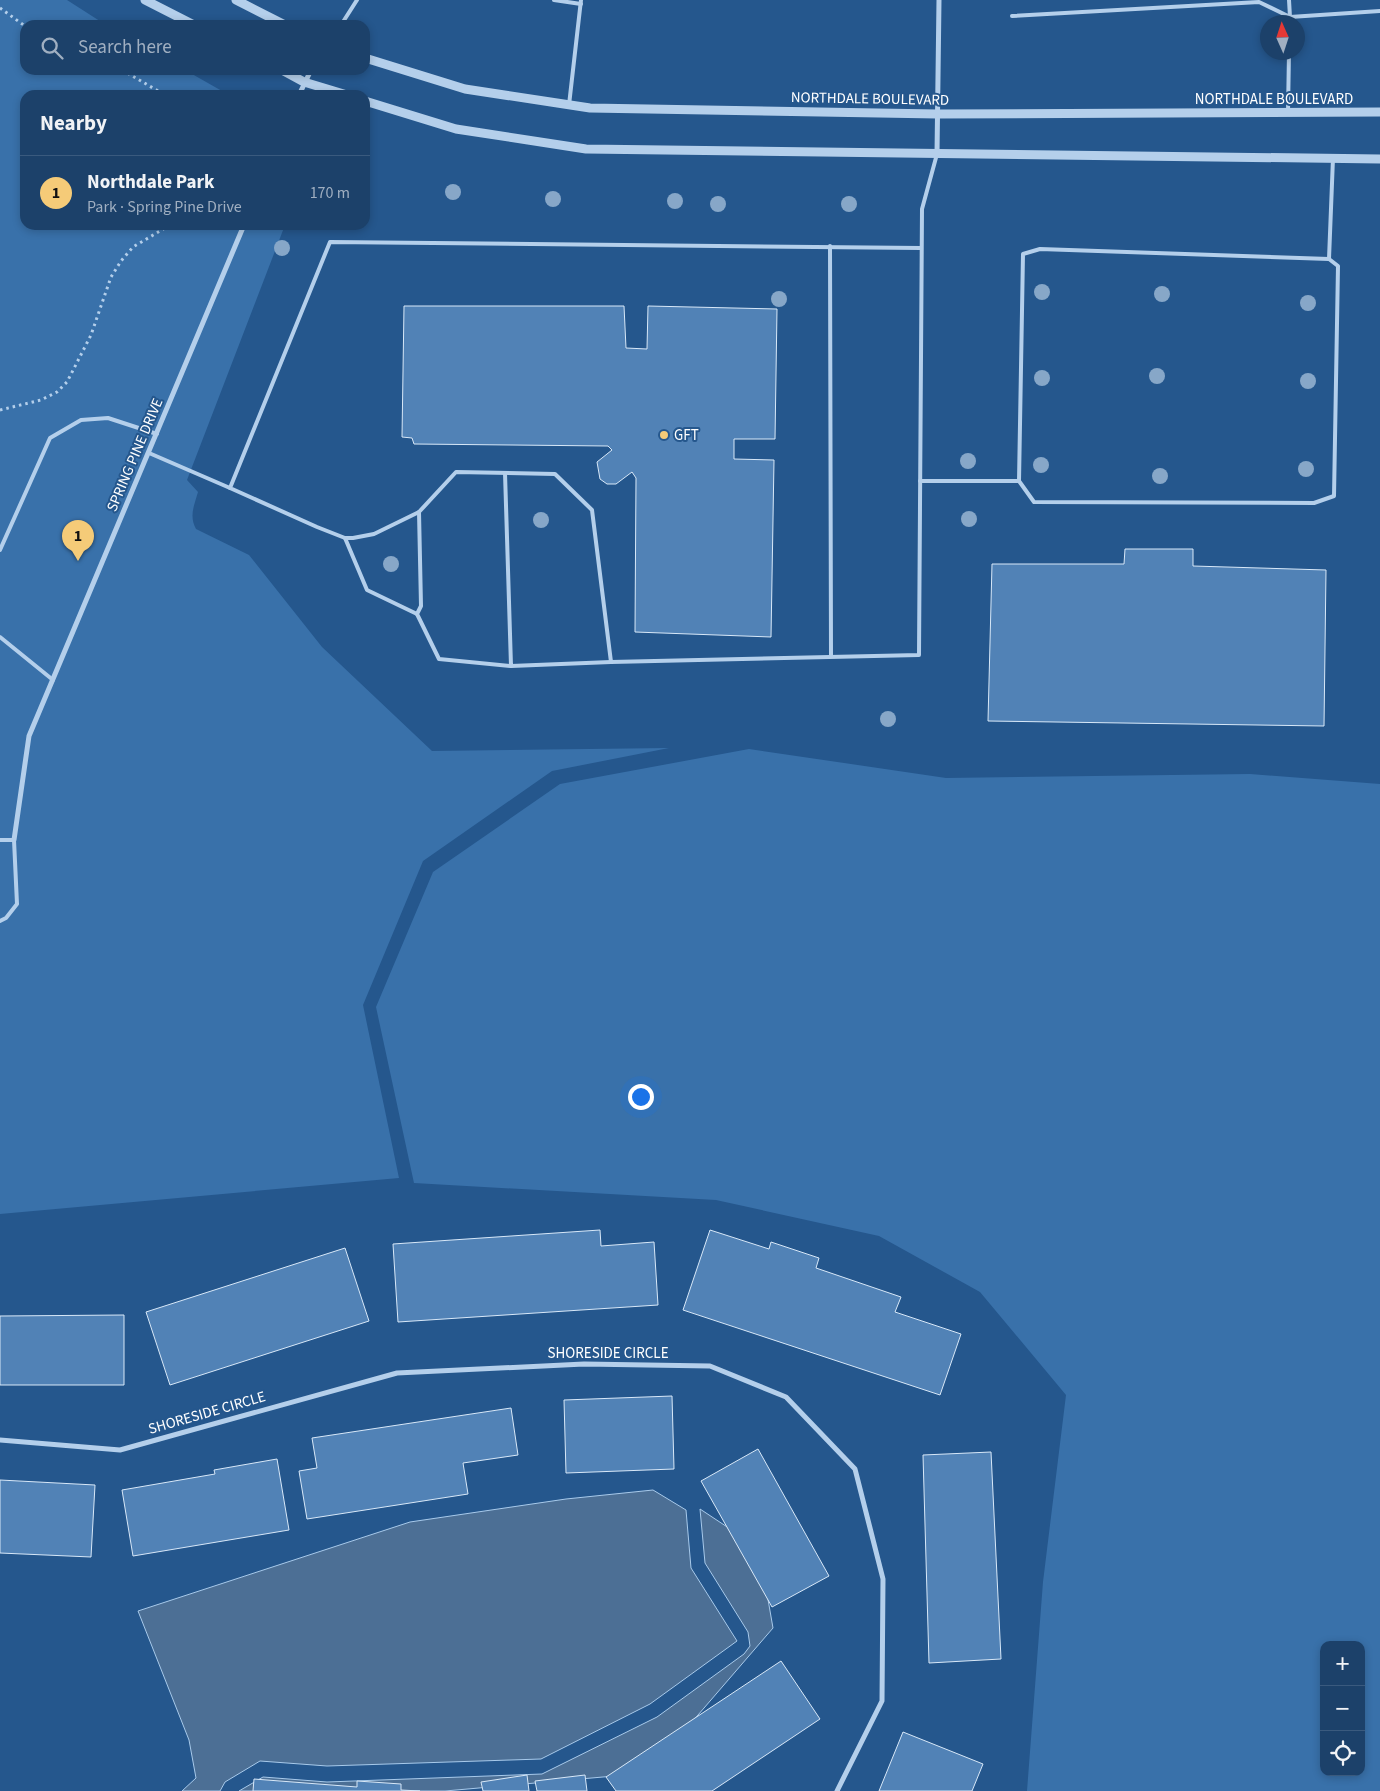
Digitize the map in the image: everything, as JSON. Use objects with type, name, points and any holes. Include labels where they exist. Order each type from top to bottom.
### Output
[{"type":"street","points":[[145,0],[184,20]]},
{"type":"street","points":[[236,0],[275,20]]},
{"type":"street","points":[[937,154],[938,0]]},
{"type":"street","name":"NORTHDALE BOULEVARD","points":[[370,60],[465,89],[590,108],[937,114],[1380,112]]},
{"type":"street","points":[[291,75],[304,82],[330,90]]},
{"type":"street","points":[[301,90],[308,75]]},
{"type":"street","points":[[370,103],[456,129],[586,149],[1380,159]]},
{"type":"street","name":"SPRING PINE DRIVE","points":[[14,840],[29,736],[242,230]]},
{"type":"street","name":"SHORESIDE CIRCLE","points":[[0,1440],[120,1450],[397,1372],[584,1364],[710,1366],[786,1397],[855,1470],[883,1578],[882,1700],[837,1791]]},
{"type":"lane","points":[[344,20],[357,0]]},
{"type":"lane","points":[[554,0],[581,2],[569,105]]},
{"type":"lane","points":[[1289,0],[1290,15]]},
{"type":"lane","points":[[1012,16],[1259,2],[1288,15]]},
{"type":"lane","points":[[1305,15],[1380,11]]},
{"type":"lane","points":[[1288,112],[1289,60]]},
{"type":"lane","points":[[345,538],[367,590],[417,614],[439,659],[511,666],[919,655],[922,209],[937,154]]},
{"type":"lane","points":[[1329,259],[1333,158]]},
{"type":"lane","points":[[230,488],[330,242],[922,248]]},
{"type":"lane","points":[[830,246],[831,656]]},
{"type":"lane","points":[[1040,249],[1329,259],[1338,266],[1334,496],[1314,503],[1034,502],[1020,481],[1023,254],[1040,249]]},
{"type":"lane","points":[[0,550],[50,438],[81,420],[108,418],[157,434]]},
{"type":"lane","points":[[149,453],[345,538],[374,534],[419,512],[456,472],[555,474],[592,510],[611,662]]},
{"type":"lane","points":[[505,473],[511,666]]},
{"type":"lane","points":[[920,481],[1020,481]]},
{"type":"lane","points":[[417,614],[421,606],[419,512]]},
{"type":"lane","points":[[0,637],[53,680]]},
{"type":"lane","points":[[0,840],[14,840],[18,904],[6,918],[0,921]]},
{"type":"path","points":[[0,8],[20,22]]},
{"type":"path","points":[[131,75],[156,90]]},
{"type":"path","points":[[0,410],[41,400],[57,392],[67,382],[91,334],[112,277],[121,261],[133,247],[162,230]]},
{"type":"shaded area","points":[[0,0],[67,0],[98,20],[20,20],[20,75],[194,75],[220,90],[20,90],[20,230],[283,230],[187,480],[198,492],[193,515],[196,529],[249,555],[322,647],[432,751],[669,748],[552,771],[423,861],[363,1005],[399,1178],[0,1214]]},
{"type":"shaded area","points":[[749,749],[946,778],[1250,774],[1380,784],[1380,1791],[1027,1791],[1043,1582],[1066,1395],[980,1292],[879,1236],[716,1200],[414,1183],[376,1007],[433,872],[560,784]]},
{"type":"shaded area","points":[[653,1490],[686,1510],[691,1568],[737,1641],[650,1704],[541,1759],[327,1766],[260,1761],[225,1782],[220,1791],[182,1791],[196,1778],[189,1740],[138,1611],[410,1522],[566,1499]]},
{"type":"shaded area","points":[[700,1509],[759,1548],[773,1628],[648,1773],[445,1791],[239,1791],[263,1777],[327,1782],[542,1774],[657,1717],[744,1654],[750,1646],[748,1632],[705,1563]]},
{"type":"building","points":[[404,306],[624,306],[626,348],[647,349],[648,306],[777,309],[775,439],[734,439],[734,459],[774,460],[771,637],[635,632],[636,478],[632,472],[616,484],[607,484],[600,479],[597,462],[612,450],[608,446],[414,444],[412,438],[402,437]]},
{"type":"building","points":[[1125,549],[1193,549],[1193,566],[1326,570],[1324,726],[988,721],[992,564],[1124,564]]},
{"type":"building","points":[[600,1230],[601,1246],[654,1242],[658,1305],[398,1322],[393,1244]]},
{"type":"building","points":[[710,1230],[769,1249],[771,1242],[819,1258],[816,1268],[901,1297],[895,1312],[961,1334],[940,1395],[683,1310]]},
{"type":"building","points":[[345,1248],[369,1321],[170,1385],[146,1312]]},
{"type":"building","points":[[124,1315],[124,1385],[0,1385],[0,1316]]},
{"type":"building","points":[[672,1396],[674,1469],[566,1473],[564,1400]]},
{"type":"building","points":[[511,1408],[518,1455],[463,1463],[468,1494],[307,1519],[299,1471],[317,1468],[312,1438]]},
{"type":"building","points":[[758,1449],[829,1576],[772,1607],[701,1481]]},
{"type":"building","points":[[991,1452],[1001,1659],[929,1663],[923,1455]]},
{"type":"building","points":[[277,1459],[289,1530],[133,1556],[122,1490],[215,1474],[214,1470]]},
{"type":"building","points":[[0,1480],[95,1485],[91,1557],[0,1553]]},
{"type":"building","points":[[781,1661],[820,1719],[712,1791],[616,1791],[606,1777]]},
{"type":"building","points":[[903,1732],[983,1764],[972,1791],[879,1791]]},
{"type":"building","points":[[527,1775],[529,1791],[483,1791],[481,1782]]},
{"type":"building","points":[[585,1775],[587,1791],[537,1791],[535,1781]]},
{"type":"building","points":[[254,1779],[357,1787],[357,1781],[401,1784],[401,1790],[420,1791],[253,1791]]},
{"type":"place","name":"GFT","points":[[664,435]]},
{"type":"place","name":"Northdale Park","points":[[78,561]]}]
